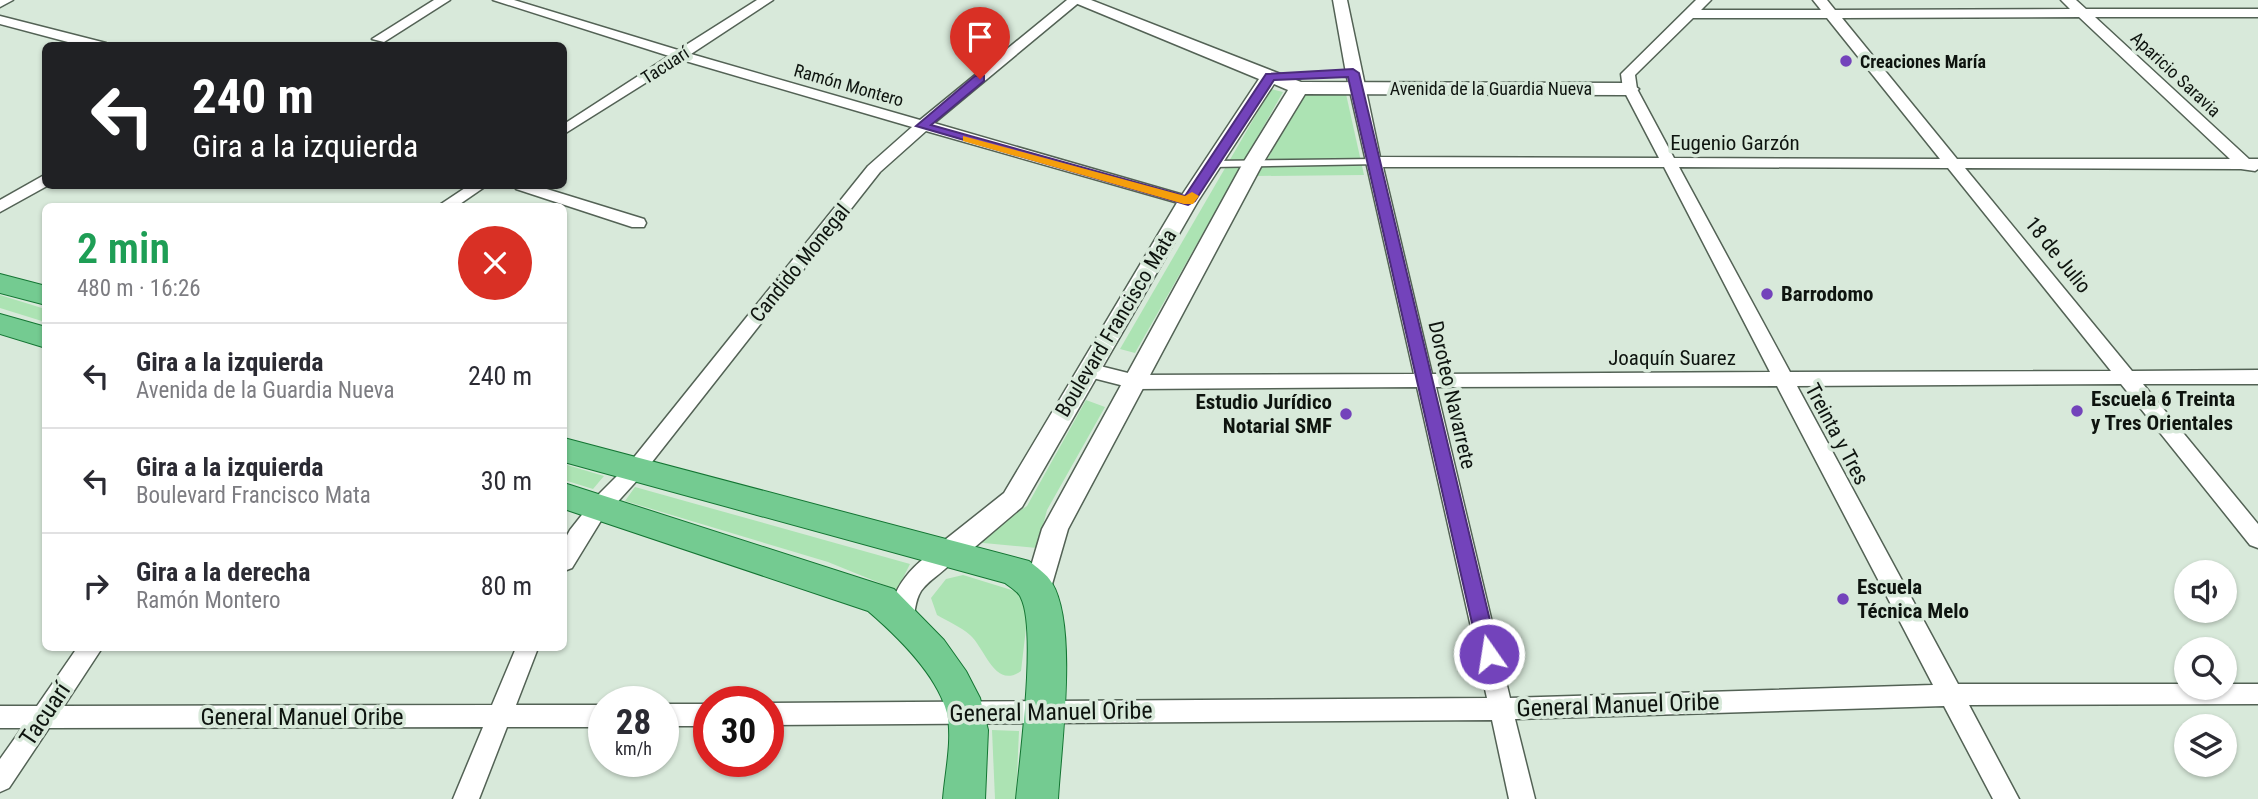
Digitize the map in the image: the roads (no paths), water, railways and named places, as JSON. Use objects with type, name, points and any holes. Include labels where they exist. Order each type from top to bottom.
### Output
[{"type":"main road","points":[[0,283],[42,295]]},
{"type":"main road","points":[[0,324],[42,337]]},
{"type":"main road","points":[[567,451],[946,555],[1016,570],[1038,590]]},
{"type":"main road","points":[[567,497],[881,600],[903,617],[914,635],[941,662],[966,713],[964,799]]},
{"type":"main road","name":"Boulevard Francisco Mata","points":[[1037,799],[1046,672],[1045,626],[1038,590]]},
{"type":"street","points":[[0,3],[6,0]]},
{"type":"street","points":[[379,39],[443,0]]},
{"type":"street","name":"Ramón Montero","points":[[500,0],[922,126],[1188,201]]},
{"type":"street","name":"Tacuarí","points":[[567,128],[766,0]]},
{"type":"street","name":"Avenida de la Guardia Nueva","points":[[1075,0],[1299,88],[1355,81]]},
{"type":"street","name":"Candido Monegal","points":[[567,556],[576,536],[598,506],[634,471],[874,169],[1075,0]]},
{"type":"street","name":"Doroteo Navarrete","points":[[1340,0],[1355,81],[1376,162],[1522,799]]},
{"type":"street","points":[[1629,81],[1704,0]]},
{"type":"street","name":"Aparicio Saravia","points":[[2068,0],[2252,164],[2258,177]]},
{"type":"street","points":[[1692,14],[1825,7],[2083,13],[2258,13]]},
{"type":"street","name":"18 de Julio","points":[[1825,7],[1956,164],[2258,539]]},
{"type":"street","points":[[0,20],[85,42]]},
{"type":"street","name":"Avenida de la Guardia Nueva","points":[[1270,76],[1355,81],[1629,81]]},
{"type":"street","name":"Boulevard Francisco Mata","points":[[903,617],[902,607],[913,584],[1013,500],[1188,201],[1270,76]]},
{"type":"street","name":"Treinta y Tres","points":[[1629,81],[1669,164],[2006,799]]},
{"type":"street","name":"Boulevard Francisco Mata","points":[[1038,590],[1055,528],[1253,163],[1299,88]]},
{"type":"street","name":"Eugenio Garzón","points":[[1213,164],[2252,164]]},
{"type":"street","points":[[0,207],[42,181]]},
{"type":"street","points":[[451,203],[473,189]]},
{"type":"street","points":[[531,189],[638,223]]},
{"type":"street","name":"Joaquín Suarez","points":[[1088,370],[1136,382],[2258,377]]},
{"type":"street","name":"Tacuarí","points":[[0,780],[88,651]]},
{"type":"street","points":[[467,799],[497,717],[526,651]]},
{"type":"street","name":"General Manuel Oribe","points":[[784,715],[1501,709],[1951,695],[2258,694]]},
{"type":"street","name":"General Manuel Oribe","points":[[0,718],[588,716]]},
{"type":"place","name":"Creaciones María","points":[[1846,61]]},
{"type":"place","name":"Barrodomo","points":[[1767,294]]},
{"type":"place","name":"Escuela 6 Treinta y Tres Orientales","points":[[2077,411]]},
{"type":"place","name":"Estudio Jurídico Notarial SMF","points":[[1346,414]]},
{"type":"place","name":"Escuela Técnica Melo","points":[[1843,599]]}]
